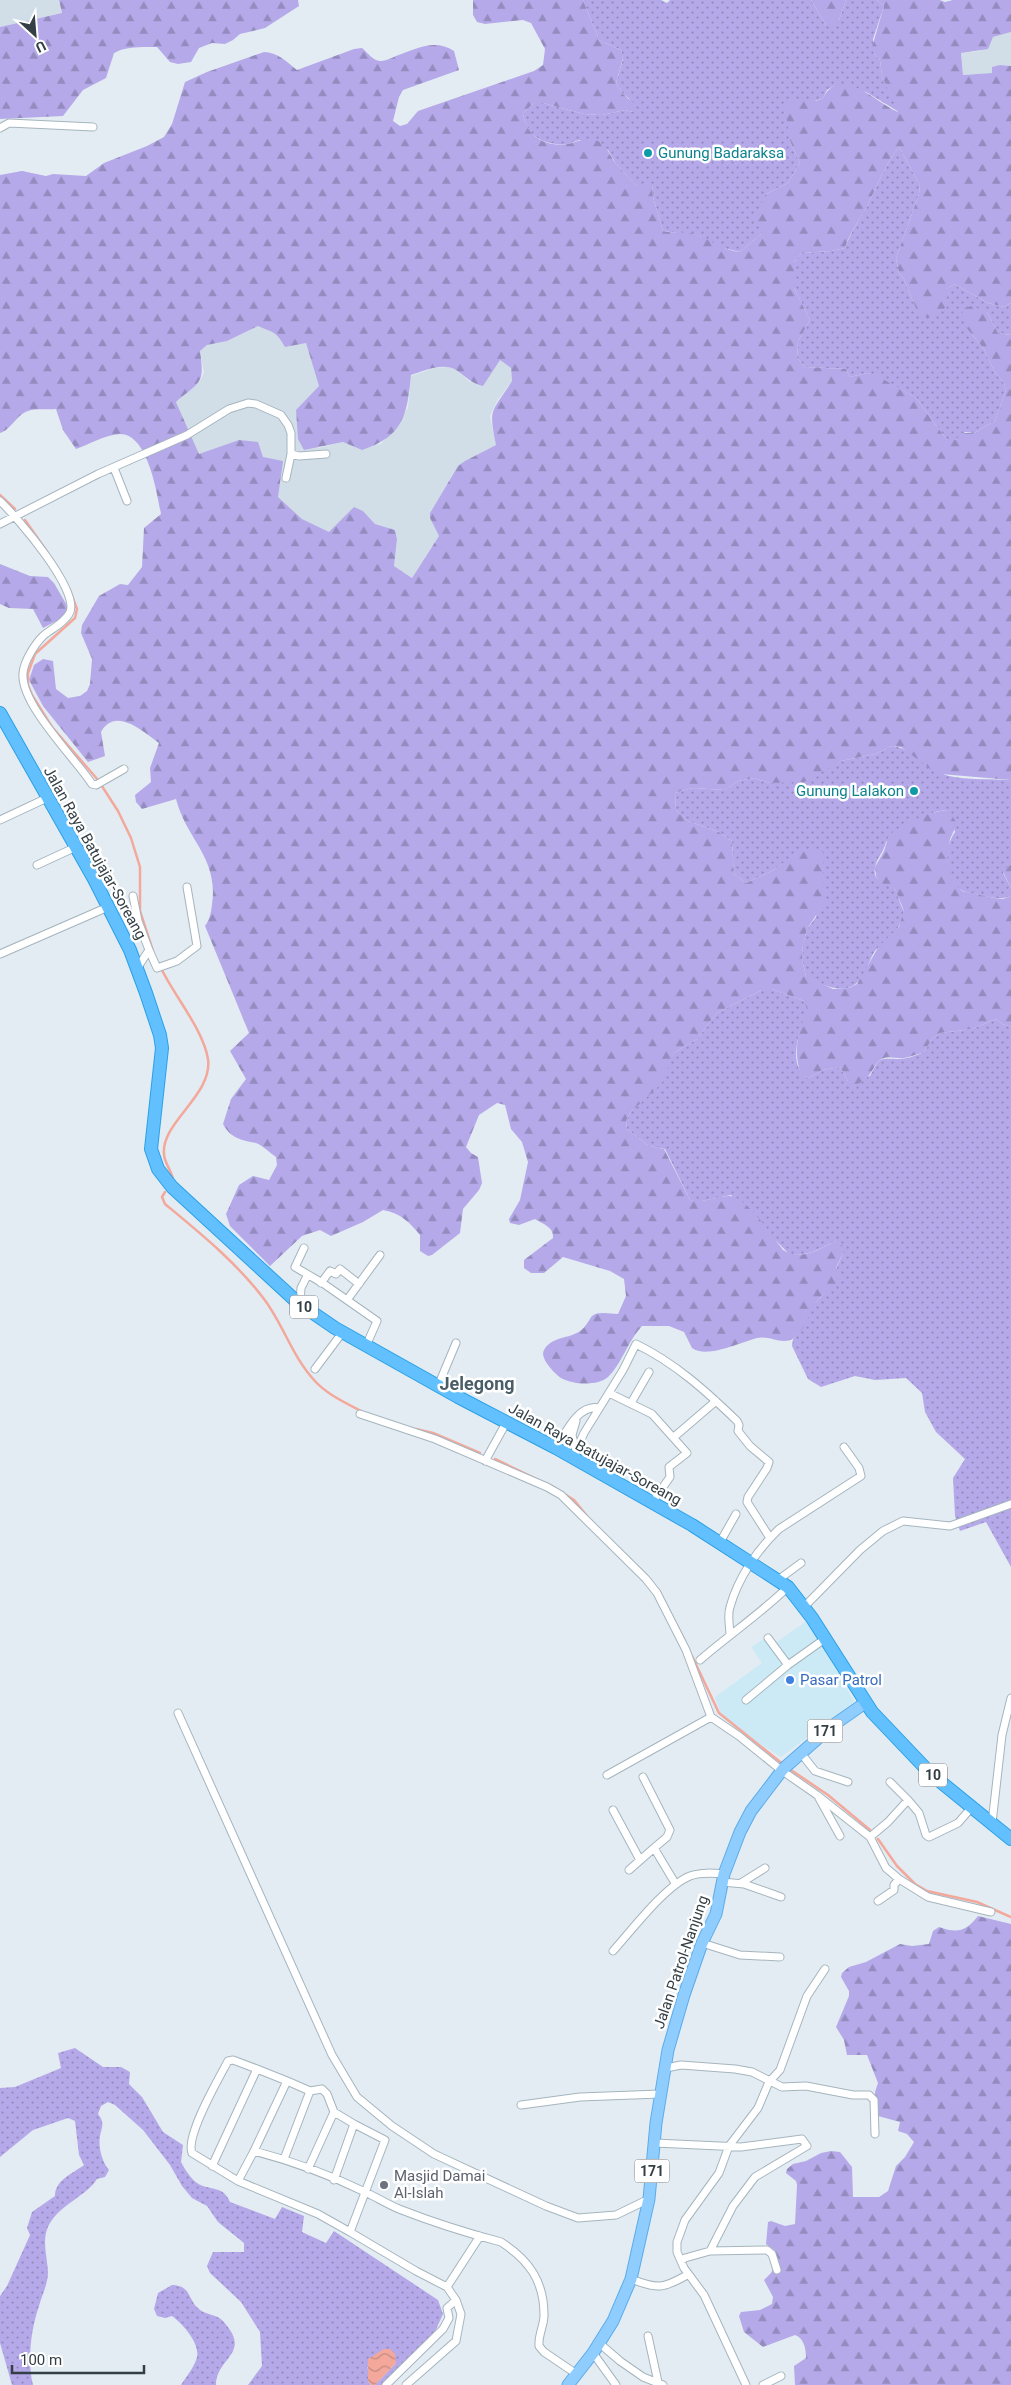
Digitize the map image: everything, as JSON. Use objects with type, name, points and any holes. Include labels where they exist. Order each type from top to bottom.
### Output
[{"type":"highway","name":"Jalan Raya Batujajar-Soreang","points":[[0,713],[76,847],[138,966],[160,1035],[162,1048],[151,1149],[158,1169],[172,1187],[300,1304],[342,1333],[506,1423],[556,1448],[575,1454],[651,1504],[692,1526],[783,1583],[804,1607],[826,1638],[865,1703],[931,1774],[1011,1839]]},
{"type":"main road","name":"Jalan Patrol-Nanjung","points":[[568,2385],[599,2343],[624,2299],[631,2279],[649,2199],[660,2094],[676,2018],[702,1943],[716,1914],[723,1878],[750,1811],[784,1767],[800,1752],[865,1703]]},
{"type":"street","points":[[0,128],[9,123],[93,127]]},
{"type":"street","points":[[0,524],[114,468],[187,435],[229,410],[248,403],[256,404],[285,419],[291,433],[291,454],[286,478]]},
{"type":"street","points":[[291,454],[302,456],[326,454]]},
{"type":"street","points":[[114,468],[127,501]]},
{"type":"street","points":[[0,501],[37,542],[65,587],[71,603],[71,612],[44,635],[28,660],[23,672],[27,694],[50,730],[92,784],[101,782],[124,769]]},
{"type":"street","points":[[0,820],[47,798]]},
{"type":"street","points":[[37,865],[76,847]]},
{"type":"street","points":[[133,896],[138,921],[149,950],[161,967],[177,961],[197,946],[187,887]]},
{"type":"street","points":[[0,954],[108,906]]},
{"type":"street","points":[[138,966],[149,950]]},
{"type":"street","points":[[304,1248],[295,1266],[307,1276],[321,1282],[377,1321],[366,1346]]},
{"type":"street","points":[[347,1300],[380,1255]]},
{"type":"street","points":[[321,1282],[330,1270],[336,1274],[340,1269],[359,1284]]},
{"type":"street","points":[[300,1304],[301,1288],[307,1276]]},
{"type":"street","points":[[316,1369],[342,1333]]},
{"type":"street","points":[[438,1386],[456,1343]]},
{"type":"street","points":[[575,1454],[636,1344],[659,1356],[694,1381],[739,1423],[738,1431],[742,1438],[769,1464],[748,1496],[747,1502],[770,1538]]},
{"type":"street","points":[[631,1403],[649,1372]]},
{"type":"street","points":[[609,1393],[652,1414],[674,1437],[686,1454],[670,1467],[670,1476],[651,1504]]},
{"type":"street","points":[[674,1437],[716,1401]]},
{"type":"street","points":[[556,1448],[575,1419],[587,1409],[592,1407],[599,1408]]},
{"type":"street","points":[[360,1414],[435,1439],[547,1486],[561,1495],[646,1579],[657,1593],[686,1650],[711,1717],[784,1767],[870,1837],[886,1868],[899,1879],[928,1897],[990,1912]]},
{"type":"street","points":[[575,1419],[577,1423],[572,1435],[575,1454]]},
{"type":"street","points":[[485,1461],[506,1423]]},
{"type":"street","points":[[730,1635],[729,1609],[742,1574],[770,1538],[779,1529],[861,1476],[859,1468],[844,1447]]},
{"type":"street","points":[[804,1607],[860,1550],[883,1531],[904,1521],[950,1526],[1011,1504]]},
{"type":"street","points":[[719,1544],[736,1514]]},
{"type":"street","points":[[700,1660],[746,1621],[758,1615],[801,1563]]},
{"type":"street","points":[[768,1638],[788,1665]]},
{"type":"street","points":[[746,1700],[788,1665],[826,1638]]},
{"type":"street","points":[[992,1823],[1002,1735],[1011,1698]]},
{"type":"street","points":[[178,1713],[332,2055],[357,2098],[434,2154],[578,2218],[616,2215],[649,2199]]},
{"type":"street","points":[[607,1775],[711,1717]]},
{"type":"street","points":[[800,1752],[816,1771],[848,1782]]},
{"type":"street","points":[[629,1870],[667,1837],[670,1830],[643,1777]]},
{"type":"street","points":[[890,1782],[919,1813],[926,1835],[929,1837],[958,1823],[972,1806]]},
{"type":"street","points":[[817,1795],[840,1836]]},
{"type":"street","points":[[870,1837],[888,1822],[908,1800]]},
{"type":"street","points":[[613,1810],[640,1860]]},
{"type":"street","points":[[654,1848],[675,1883]]},
{"type":"street","points":[[741,1883],[765,1868]]},
{"type":"street","points":[[613,1951],[675,1883],[691,1875],[706,1873],[759,1888],[781,1898]]},
{"type":"street","points":[[878,1901],[894,1890],[894,1885],[899,1879]]},
{"type":"street","points":[[702,1943],[740,1954],[780,1957]]},
{"type":"street","points":[[746,2385],[704,2295],[687,2275],[677,2252],[679,2234],[685,2220],[719,2173],[729,2146],[758,2108],[769,2082],[780,2070],[807,1996],[825,1970]]},
{"type":"street","points":[[350,2232],[385,2140],[334,2112],[327,2094],[322,2089],[310,2091],[233,2060],[228,2061],[194,2128],[189,2147],[192,2153],[238,2181],[318,2214],[447,2287],[456,2300],[461,2314],[456,2341],[406,2385]]},
{"type":"street","points":[[666,2068],[681,2065],[735,2069],[752,2072],[769,2082],[788,2088],[806,2086],[853,2095],[869,2094],[874,2100],[875,2134]]},
{"type":"street","points":[[212,2166],[257,2070]]},
{"type":"street","points":[[238,2181],[254,2152],[287,2081]]},
{"type":"street","points":[[284,2159],[310,2091]]},
{"type":"street","points":[[521,2105],[580,2097],[660,2094]]},
{"type":"street","points":[[308,2169],[334,2112]]},
{"type":"street","points":[[334,2180],[354,2124]]},
{"type":"street","points":[[655,2143],[741,2147],[802,2139],[807,2146],[755,2177],[733,2206],[710,2251]]},
{"type":"street","points":[[254,2152],[284,2159],[364,2192],[397,2208],[501,2242],[532,2268],[539,2284],[544,2316],[539,2346],[544,2352],[575,2373]]},
{"type":"street","points":[[447,2287],[480,2236]]},
{"type":"street","points":[[681,2261],[710,2251],[767,2250],[772,2254],[777,2270]]},
{"type":"street","points":[[631,2279],[658,2287],[670,2285],[687,2275]]},
{"type":"street","points":[[386,2385],[444,2329],[448,2318],[447,2308],[456,2300]]},
{"type":"street","points":[[648,2336],[661,2384]]},
{"type":"street","points":[[599,2343],[620,2362],[643,2377],[661,2384]]},
{"type":"street","points":[[593,2353],[616,2385]]},
{"type":"street","points":[[763,2385],[781,2376]]},
{"type":"shaded area","points":[[0,0],[59,0],[62,13],[0,27]]},
{"type":"shaded area","points":[[1011,32],[1011,66],[1000,65],[992,73],[963,75],[961,53],[980,51],[993,37]]},
{"type":"shaded area","points":[[258,326],[272,330],[278,336],[306,343],[319,386],[302,404],[318,448],[343,442],[358,448],[381,444],[408,408],[411,376],[434,368],[448,367],[456,370],[470,382],[500,360],[511,368],[512,381],[497,401],[490,416],[496,445],[465,461],[456,469],[430,513],[430,518],[439,536],[412,578],[394,566],[397,539],[395,530],[375,524],[363,511],[329,533],[302,519],[278,497],[263,457],[239,440],[199,455],[176,402],[200,381],[204,373],[200,351],[207,345],[227,341]]},
{"type":"shaded area","name":"Pasar Patrol","points":[[808,1620],[819,1636],[854,1702],[781,1757],[755,1741],[721,1713],[715,1697],[762,1663],[751,1647],[765,1638],[771,1646]]},
{"type":"green space","points":[[59,0],[298,0],[299,6],[265,28],[240,34],[225,44],[212,43],[199,48],[191,62],[178,64],[170,62],[157,47],[124,49],[114,53],[106,78],[83,90],[63,116],[0,119],[0,27],[62,13]]},
{"type":"green space","points":[[473,0],[583,0],[599,40],[621,50],[623,58],[616,83],[623,94],[635,104],[633,112],[625,110],[602,115],[584,114],[543,103],[534,103],[523,113],[529,129],[540,140],[547,143],[563,144],[588,139],[598,141],[636,185],[652,185],[653,197],[663,231],[695,234],[722,247],[740,252],[762,233],[755,217],[766,194],[788,183],[800,163],[790,141],[785,108],[789,101],[816,101],[823,98],[830,88],[839,85],[849,85],[898,112],[882,76],[880,60],[874,54],[872,47],[884,6],[877,0],[940,0],[945,2],[953,0],[1011,0],[1011,32],[993,37],[988,49],[961,53],[963,75],[992,73],[992,67],[1000,65],[1011,66],[1011,303],[1004,307],[988,303],[954,284],[947,289],[947,306],[935,317],[927,318],[916,309],[904,279],[899,273],[896,258],[919,194],[920,185],[899,147],[885,168],[845,248],[802,253],[794,262],[794,288],[810,320],[798,341],[797,358],[805,367],[846,369],[850,377],[867,373],[876,375],[916,398],[947,440],[956,440],[961,433],[974,433],[995,421],[1006,390],[1004,383],[994,371],[984,349],[969,331],[961,316],[964,308],[972,306],[987,312],[998,333],[1011,335],[1011,780],[941,774],[933,771],[901,747],[892,746],[875,754],[841,761],[804,782],[770,783],[754,778],[738,781],[725,790],[692,788],[675,793],[676,810],[688,821],[719,832],[732,841],[734,874],[746,883],[774,870],[800,850],[823,852],[824,903],[807,929],[803,944],[802,960],[806,976],[833,989],[849,988],[857,984],[879,946],[899,927],[904,911],[895,889],[880,882],[876,876],[875,867],[884,851],[889,835],[918,818],[949,810],[957,824],[950,839],[947,861],[956,885],[962,891],[994,898],[1003,899],[1011,896],[1011,1027],[1002,1024],[996,1019],[972,1029],[940,1033],[933,1038],[923,1053],[904,1058],[888,1057],[880,1060],[866,1079],[855,1085],[848,1081],[840,1067],[823,1070],[808,1078],[801,1074],[798,1065],[797,1049],[799,1033],[807,1009],[804,1001],[772,989],[764,989],[717,1013],[697,1039],[674,1053],[662,1083],[630,1113],[626,1121],[627,1129],[649,1146],[664,1149],[690,1200],[735,1197],[750,1209],[783,1250],[789,1253],[809,1253],[835,1241],[842,1245],[843,1253],[836,1268],[840,1275],[834,1289],[818,1299],[800,1333],[790,1340],[781,1341],[762,1337],[724,1349],[706,1352],[692,1348],[684,1332],[669,1326],[642,1326],[613,1372],[604,1380],[585,1384],[561,1378],[546,1361],[543,1353],[544,1350],[551,1342],[576,1334],[595,1314],[618,1314],[626,1296],[624,1279],[610,1271],[563,1257],[544,1273],[531,1273],[524,1268],[524,1260],[553,1238],[553,1234],[547,1226],[535,1219],[519,1225],[510,1223],[509,1219],[520,1200],[528,1162],[522,1142],[511,1129],[505,1105],[497,1103],[479,1115],[466,1147],[478,1157],[482,1183],[479,1190],[463,1209],[460,1233],[432,1255],[428,1256],[420,1251],[420,1235],[409,1223],[395,1213],[383,1210],[363,1222],[331,1236],[320,1230],[302,1236],[270,1266],[230,1226],[226,1214],[239,1185],[253,1176],[269,1180],[277,1165],[276,1157],[263,1147],[233,1136],[223,1124],[231,1099],[246,1079],[230,1051],[249,1033],[205,926],[211,913],[213,888],[211,874],[176,799],[142,809],[136,802],[135,795],[151,782],[150,768],[159,743],[130,724],[114,721],[101,732],[105,756],[88,762],[43,706],[29,680],[34,665],[43,659],[53,661],[56,689],[68,698],[80,696],[87,691],[90,684],[92,659],[81,633],[82,625],[99,596],[120,584],[128,585],[142,567],[144,528],[161,514],[154,479],[144,454],[138,444],[130,437],[120,434],[114,435],[76,449],[63,430],[56,409],[28,411],[0,433],[0,175],[22,171],[46,176],[53,174],[86,176],[104,163],[164,137],[172,124],[185,82],[207,72],[264,52],[278,56],[297,70],[354,49],[362,48],[378,61],[387,60],[425,46],[440,45],[454,51],[459,70],[403,90],[399,97],[393,121],[400,126],[407,124],[418,111],[534,71],[543,65],[545,49],[531,23],[523,20],[485,24],[477,22],[473,15]],"holes":[[[258,326],[277,335],[285,347],[306,343],[319,386],[296,410],[298,439],[304,450],[343,442],[362,450],[387,438],[395,431],[405,413],[411,375],[433,368],[445,367],[456,370],[483,386],[500,360],[511,368],[512,381],[496,405],[492,416],[496,445],[458,466],[430,513],[430,518],[439,536],[412,578],[394,566],[397,539],[395,530],[375,524],[363,511],[354,507],[329,532],[302,519],[278,497],[283,461],[263,457],[258,442],[239,440],[199,454],[176,402],[195,386],[201,377],[200,351],[207,345],[227,341]]]},
{"type":"green space","points":[[583,0],[661,0],[667,3],[670,0],[811,0],[826,25],[839,20],[846,0],[877,0],[884,6],[873,39],[874,54],[880,60],[882,76],[899,112],[866,92],[834,86],[827,90],[823,98],[815,101],[789,102],[790,141],[800,163],[788,183],[766,194],[762,233],[740,252],[715,246],[700,236],[663,231],[653,197],[652,185],[636,185],[616,164],[608,150],[582,140],[568,144],[544,141],[532,134],[525,121],[523,113],[534,103],[543,103],[584,114],[602,115],[625,110],[633,112],[629,98],[623,94],[616,83],[623,59],[621,50],[599,40]]},
{"type":"green space","points":[[811,0],[846,0],[839,20],[834,26],[826,25]]},
{"type":"green space","points":[[899,147],[920,185],[919,194],[896,258],[899,273],[904,279],[916,309],[947,306],[947,289],[954,284],[988,303],[1004,307],[1011,303],[1011,335],[998,333],[987,312],[969,331],[984,349],[994,371],[1004,383],[1006,390],[995,421],[974,433],[965,432],[956,440],[947,440],[916,398],[875,375],[867,373],[850,377],[846,369],[805,367],[797,358],[798,341],[810,320],[794,288],[794,262],[802,253],[845,248],[885,168]]},
{"type":"green space","points":[[0,564],[30,576],[48,577],[54,583],[69,609],[66,616],[43,628],[33,609],[9,608],[0,604]]},
{"type":"green space","points":[[892,746],[907,751],[934,769],[949,776],[971,779],[1011,780],[1011,864],[1003,873],[1011,888],[1011,896],[1001,898],[988,897],[963,891],[955,885],[948,871],[947,863],[951,838],[955,832],[949,810],[931,813],[923,817],[886,842],[876,865],[875,873],[878,879],[892,886],[896,891],[904,911],[900,924],[895,932],[875,951],[858,982],[851,987],[836,988],[806,976],[802,960],[803,944],[807,929],[816,917],[822,853],[800,851],[774,870],[746,883],[734,874],[732,841],[719,832],[688,821],[676,810],[675,793],[692,788],[725,790],[738,781],[754,778],[770,783],[824,769],[841,761],[875,754]]},
{"type":"green space","points":[[1011,864],[1011,888],[1003,872]]},
{"type":"green space","points":[[764,989],[772,989],[804,1001],[808,1009],[799,1035],[796,1055],[797,1064],[801,1072],[808,1078],[823,1070],[840,1067],[848,1081],[870,1076],[881,1060],[906,1058],[923,1053],[933,1038],[940,1033],[972,1029],[996,1019],[1002,1024],[1011,1027],[1011,1567],[986,1522],[960,1531],[955,1516],[953,1478],[965,1459],[936,1432],[925,1412],[922,1393],[906,1378],[875,1380],[855,1376],[821,1387],[808,1379],[792,1346],[793,1339],[799,1333],[813,1305],[826,1292],[843,1253],[835,1241],[807,1253],[789,1254],[731,1195],[697,1202],[690,1200],[665,1149],[649,1146],[627,1129],[626,1121],[630,1113],[648,1095],[674,1053],[697,1039],[717,1013]]},
{"type":"green space","points":[[978,1916],[1011,1924],[1011,2385],[795,2385],[794,2366],[806,2358],[805,2348],[801,2339],[795,2335],[763,2347],[744,2332],[739,2316],[741,2312],[760,2310],[772,2304],[773,2297],[764,2280],[771,2273],[778,2259],[774,2250],[766,2244],[768,2222],[771,2221],[785,2226],[795,2224],[797,2185],[796,2181],[786,2173],[787,2169],[793,2164],[806,2161],[821,2153],[840,2152],[852,2167],[853,2197],[879,2197],[888,2191],[896,2166],[905,2157],[914,2142],[907,2134],[898,2131],[900,2122],[878,2116],[875,2092],[878,2083],[867,2055],[847,2055],[844,2040],[836,2027],[849,1996],[849,1991],[841,1977],[842,1973],[849,1967],[866,1962],[900,1944],[912,1946],[929,1944],[933,1931],[939,1927],[957,1931],[961,1930],[970,1925]]},
{"type":"green space","points":[[75,2048],[103,2067],[121,2067],[130,2072],[129,2084],[142,2097],[163,2132],[183,2145],[181,2162],[196,2182],[222,2192],[228,2197],[230,2202],[275,2219],[282,2207],[304,2216],[302,2232],[326,2243],[334,2231],[438,2300],[443,2314],[434,2334],[382,2385],[375,2385],[396,2363],[367,2367],[370,2375],[368,2381],[371,2385],[248,2385],[262,2366],[260,2332],[241,2302],[210,2273],[207,2266],[213,2252],[244,2252],[244,2243],[218,2222],[207,2206],[192,2198],[143,2130],[115,2105],[108,2102],[101,2106],[98,2114],[102,2122],[100,2149],[104,2163],[109,2170],[105,2177],[97,2179],[93,2185],[57,2214],[48,2226],[45,2239],[48,2276],[36,2315],[31,2345],[30,2366],[33,2385],[12,2385],[0,2343],[0,2296],[7,2286],[30,2235],[27,2228],[32,2212],[55,2196],[61,2182],[84,2165],[79,2155],[75,2121],[68,2118],[33,2130],[0,2157],[0,2088],[15,2087],[61,2068],[58,2053]]},
{"type":"green space","points":[[172,2285],[186,2290],[199,2309],[223,2321],[235,2341],[231,2355],[221,2368],[216,2385],[181,2385],[196,2360],[196,2346],[185,2328],[176,2319],[172,2316],[165,2318],[157,2316],[154,2309],[158,2293]]},
{"type":"water","points":[[384,2349],[390,2349],[395,2354],[396,2363],[375,2385],[371,2385],[368,2381],[368,2359]]},
{"type":"waterway","points":[[0,495],[15,509]]},
{"type":"waterway","points":[[25,520],[48,553]]},
{"type":"waterway","points":[[69,588],[77,609],[75,618],[35,654],[28,673],[28,685],[52,727],[98,780],[118,811],[131,838],[140,867],[140,911],[153,951]]},
{"type":"waterway","points":[[161,968],[194,1024],[208,1059],[203,1085],[178,1119],[165,1142],[164,1157],[173,1179]]},
{"type":"waterway","points":[[165,1192],[162,1197],[165,1204],[230,1260],[253,1285],[271,1309],[306,1371],[314,1380],[330,1394],[361,1411]]},
{"type":"waterway","points":[[416,1429],[433,1433],[480,1453]]},
{"type":"waterway","points":[[495,1459],[555,1488]]},
{"type":"waterway","points":[[563,1493],[574,1500],[591,1521]]},
{"type":"waterway","points":[[658,1589],[684,1639]]},
{"type":"waterway","points":[[692,1656],[719,1713],[784,1765]]},
{"type":"waterway","points":[[788,1768],[828,1795],[870,1830]]},
{"type":"waterway","points":[[878,1839],[897,1866],[915,1884],[927,1891],[977,1902],[1011,1917]]},
{"type":"place","name":"Gunung Badaraksa","points":[[648,153]]},
{"type":"place","name":"Gunung Lalakon","points":[[914,791]]},
{"type":"place","name":"Pasar Patrol","points":[[790,1680]]},
{"type":"place","name":"Masjid Damai Al-Islah","points":[[384,2185]]},
{"type":"district","name":"Jelegong","points":[[477,1383]]}]
